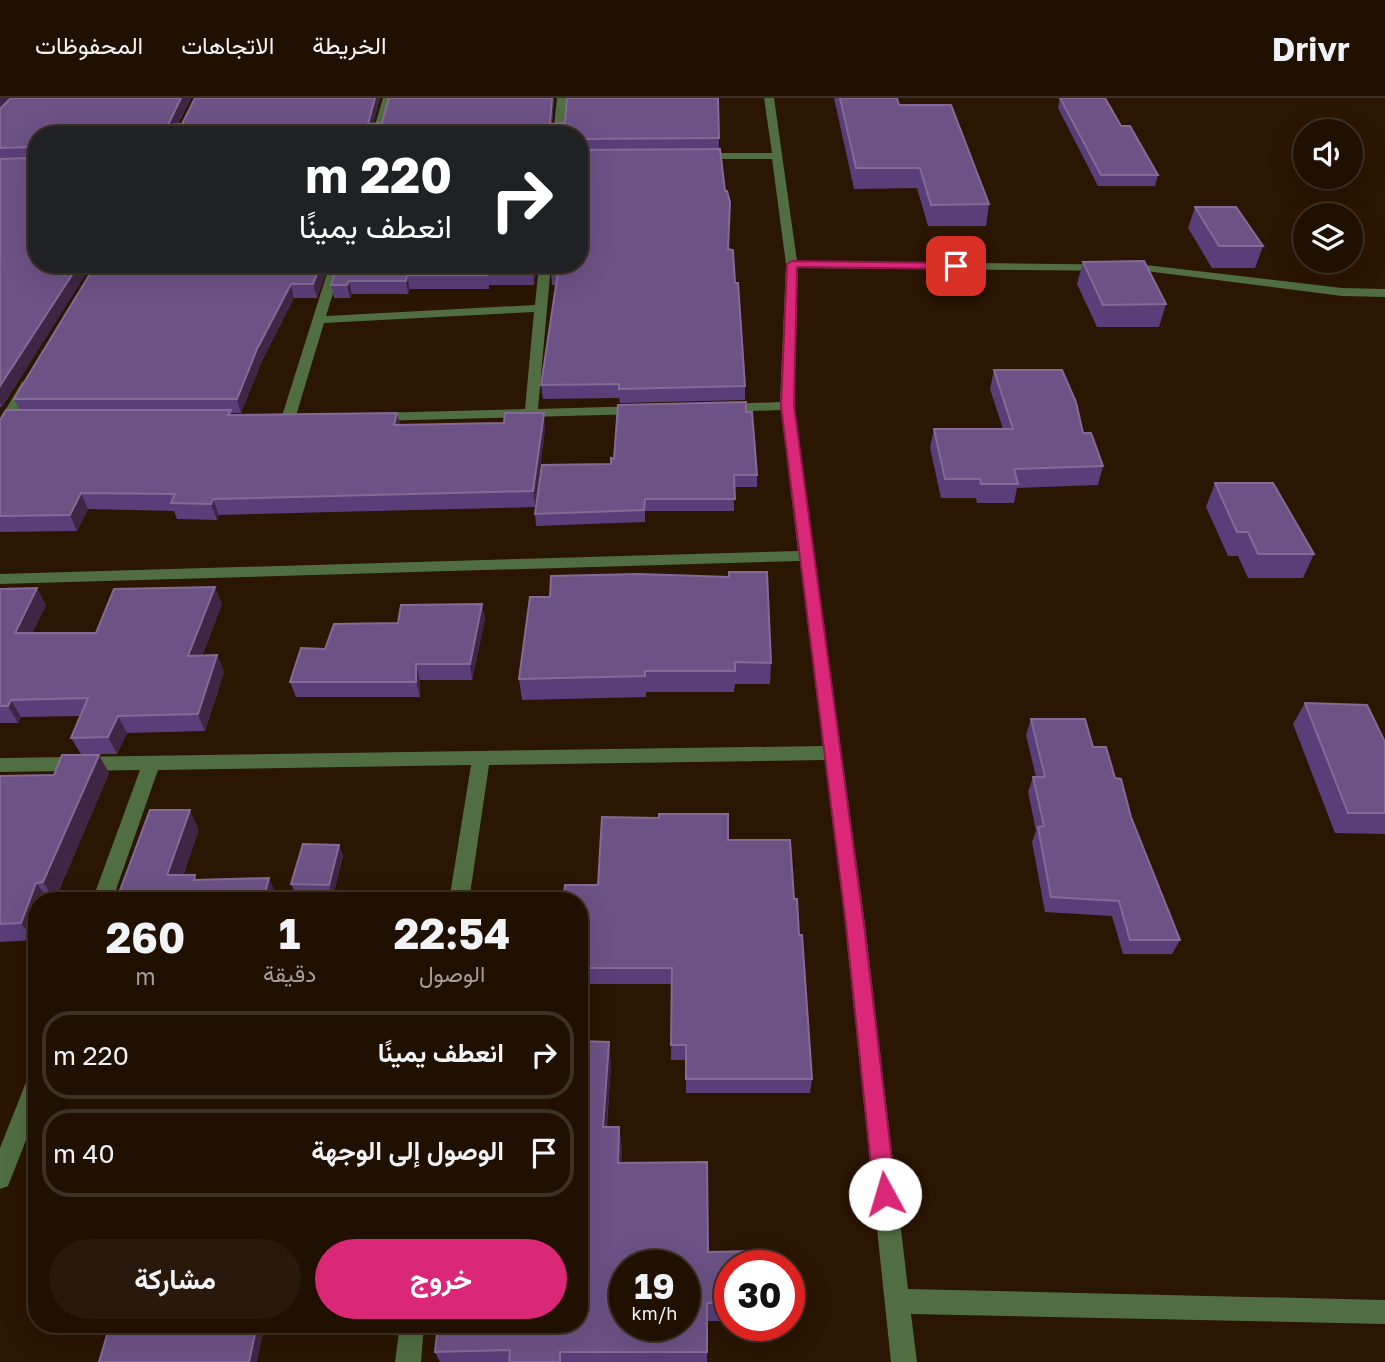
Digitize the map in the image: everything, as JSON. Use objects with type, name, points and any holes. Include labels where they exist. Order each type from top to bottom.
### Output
[{"type":"street","points":[[380,126],[388,98]]},
{"type":"street","points":[[559,126],[562,98]]},
{"type":"street","points":[[769,98],[792,264],[788,406],[855,925],[904,1362]]},
{"type":"street","points":[[684,157],[776,156]]},
{"type":"street","points":[[792,264],[1146,268],[1342,292],[1385,293]]},
{"type":"street","points":[[288,419],[333,273]]},
{"type":"street","points":[[531,413],[544,273]]},
{"type":"street","points":[[319,320],[541,308]]},
{"type":"street","points":[[6,423],[33,376]]},
{"type":"street","points":[[706,408],[788,406]]},
{"type":"street","points":[[355,417],[652,410]]},
{"type":"street","points":[[0,579],[808,556]]},
{"type":"street","points":[[0,765],[832,753]]},
{"type":"street","points":[[460,892],[481,758]]},
{"type":"street","points":[[105,892],[151,764]]},
{"type":"street","points":[[0,1178],[28,1105]]},
{"type":"street","points":[[897,1301],[1385,1312]]},
{"type":"street","points":[[408,1362],[411,1333]]},
{"type":"building","points":[[11,98],[181,98],[168,125],[182,124],[195,98],[375,98],[368,124],[382,123],[389,98],[552,98],[550,124],[565,123],[567,98],[718,98],[719,138],[588,139],[588,126],[28,126],[28,147],[0,148],[0,109]]},
{"type":"building","points":[[840,98],[897,98],[899,105],[951,105],[989,204],[931,205],[920,168],[856,168]]},
{"type":"building","points":[[1060,98],[1105,98],[1121,126],[1130,126],[1158,175],[1101,175]]},
{"type":"building","points":[[720,149],[725,191],[730,202],[728,249],[733,250],[735,283],[738,283],[745,386],[619,389],[619,384],[541,385],[558,273],[588,273],[588,150]]},
{"type":"building","points":[[28,158],[28,273],[73,273],[0,386],[0,159]]},
{"type":"building","points":[[1195,207],[1236,207],[1263,246],[1219,246]]},
{"type":"building","points":[[1144,261],[1166,304],[1103,305],[1083,262]]},
{"type":"building","points":[[91,273],[317,273],[313,284],[291,284],[257,349],[237,399],[14,399]]},
{"type":"building","points":[[335,273],[488,273],[407,275],[406,281],[349,281],[347,285],[331,285]]},
{"type":"building","points":[[994,370],[1062,370],[1076,402],[1083,433],[1091,433],[1103,466],[1014,469],[1018,484],[981,484],[980,479],[945,479],[934,429],[1013,429]]},
{"type":"building","points":[[746,402],[746,412],[752,412],[757,475],[734,475],[735,499],[645,499],[644,510],[535,514],[542,465],[611,464],[611,458],[614,459],[618,405]]},
{"type":"building","points":[[6,410],[231,410],[228,415],[397,413],[394,425],[504,423],[505,413],[544,413],[533,491],[213,499],[211,504],[171,503],[175,494],[81,493],[70,515],[0,516],[0,420]]},
{"type":"building","points":[[1215,483],[1273,483],[1314,554],[1258,554],[1248,532],[1237,532]]},
{"type":"building","points":[[729,572],[767,572],[771,663],[735,662],[735,671],[645,671],[645,676],[519,679],[530,597],[550,597],[551,576],[639,574],[729,577]]},
{"type":"building","points":[[215,587],[188,656],[217,655],[198,714],[118,716],[108,737],[71,738],[88,698],[11,700],[8,706],[0,706],[0,589],[37,588],[15,633],[96,633],[114,589]]},
{"type":"building","points":[[482,604],[470,664],[416,664],[416,682],[290,682],[301,648],[325,649],[334,624],[398,623],[401,605]]},
{"type":"building","points":[[1305,703],[1367,705],[1385,742],[1385,813],[1348,813]]},
{"type":"building","points":[[1031,719],[1085,719],[1093,747],[1106,747],[1115,778],[1121,779],[1131,817],[1180,940],[1130,940],[1119,901],[1051,897],[1038,827],[1044,826],[1033,777],[1045,777]]},
{"type":"building","points":[[62,755],[99,755],[43,882],[36,883],[33,892],[28,892],[28,904],[21,923],[0,924],[0,776],[54,775]]},
{"type":"building","points":[[150,810],[190,810],[167,875],[195,875],[194,880],[269,878],[265,892],[119,892]]},
{"type":"building","points":[[659,814],[728,814],[728,840],[790,840],[794,899],[797,899],[799,935],[802,935],[812,1079],[686,1079],[686,1045],[671,1045],[672,968],[588,968],[588,892],[564,892],[565,885],[598,885],[602,817],[659,818]]},
{"type":"building","points":[[303,844],[339,845],[329,885],[291,884]]},
{"type":"building","points":[[588,1041],[609,1042],[603,1127],[619,1127],[618,1163],[707,1162],[708,1252],[714,1252],[714,1303],[707,1303],[707,1352],[560,1352],[560,1362],[509,1362],[510,1350],[435,1352],[437,1333],[588,1333]]},
{"type":"building","points":[[108,1333],[255,1333],[249,1362],[99,1362]]},
{"type":"route","points":[[885,1194],[855,925],[788,406],[792,264],[956,266]]}]
